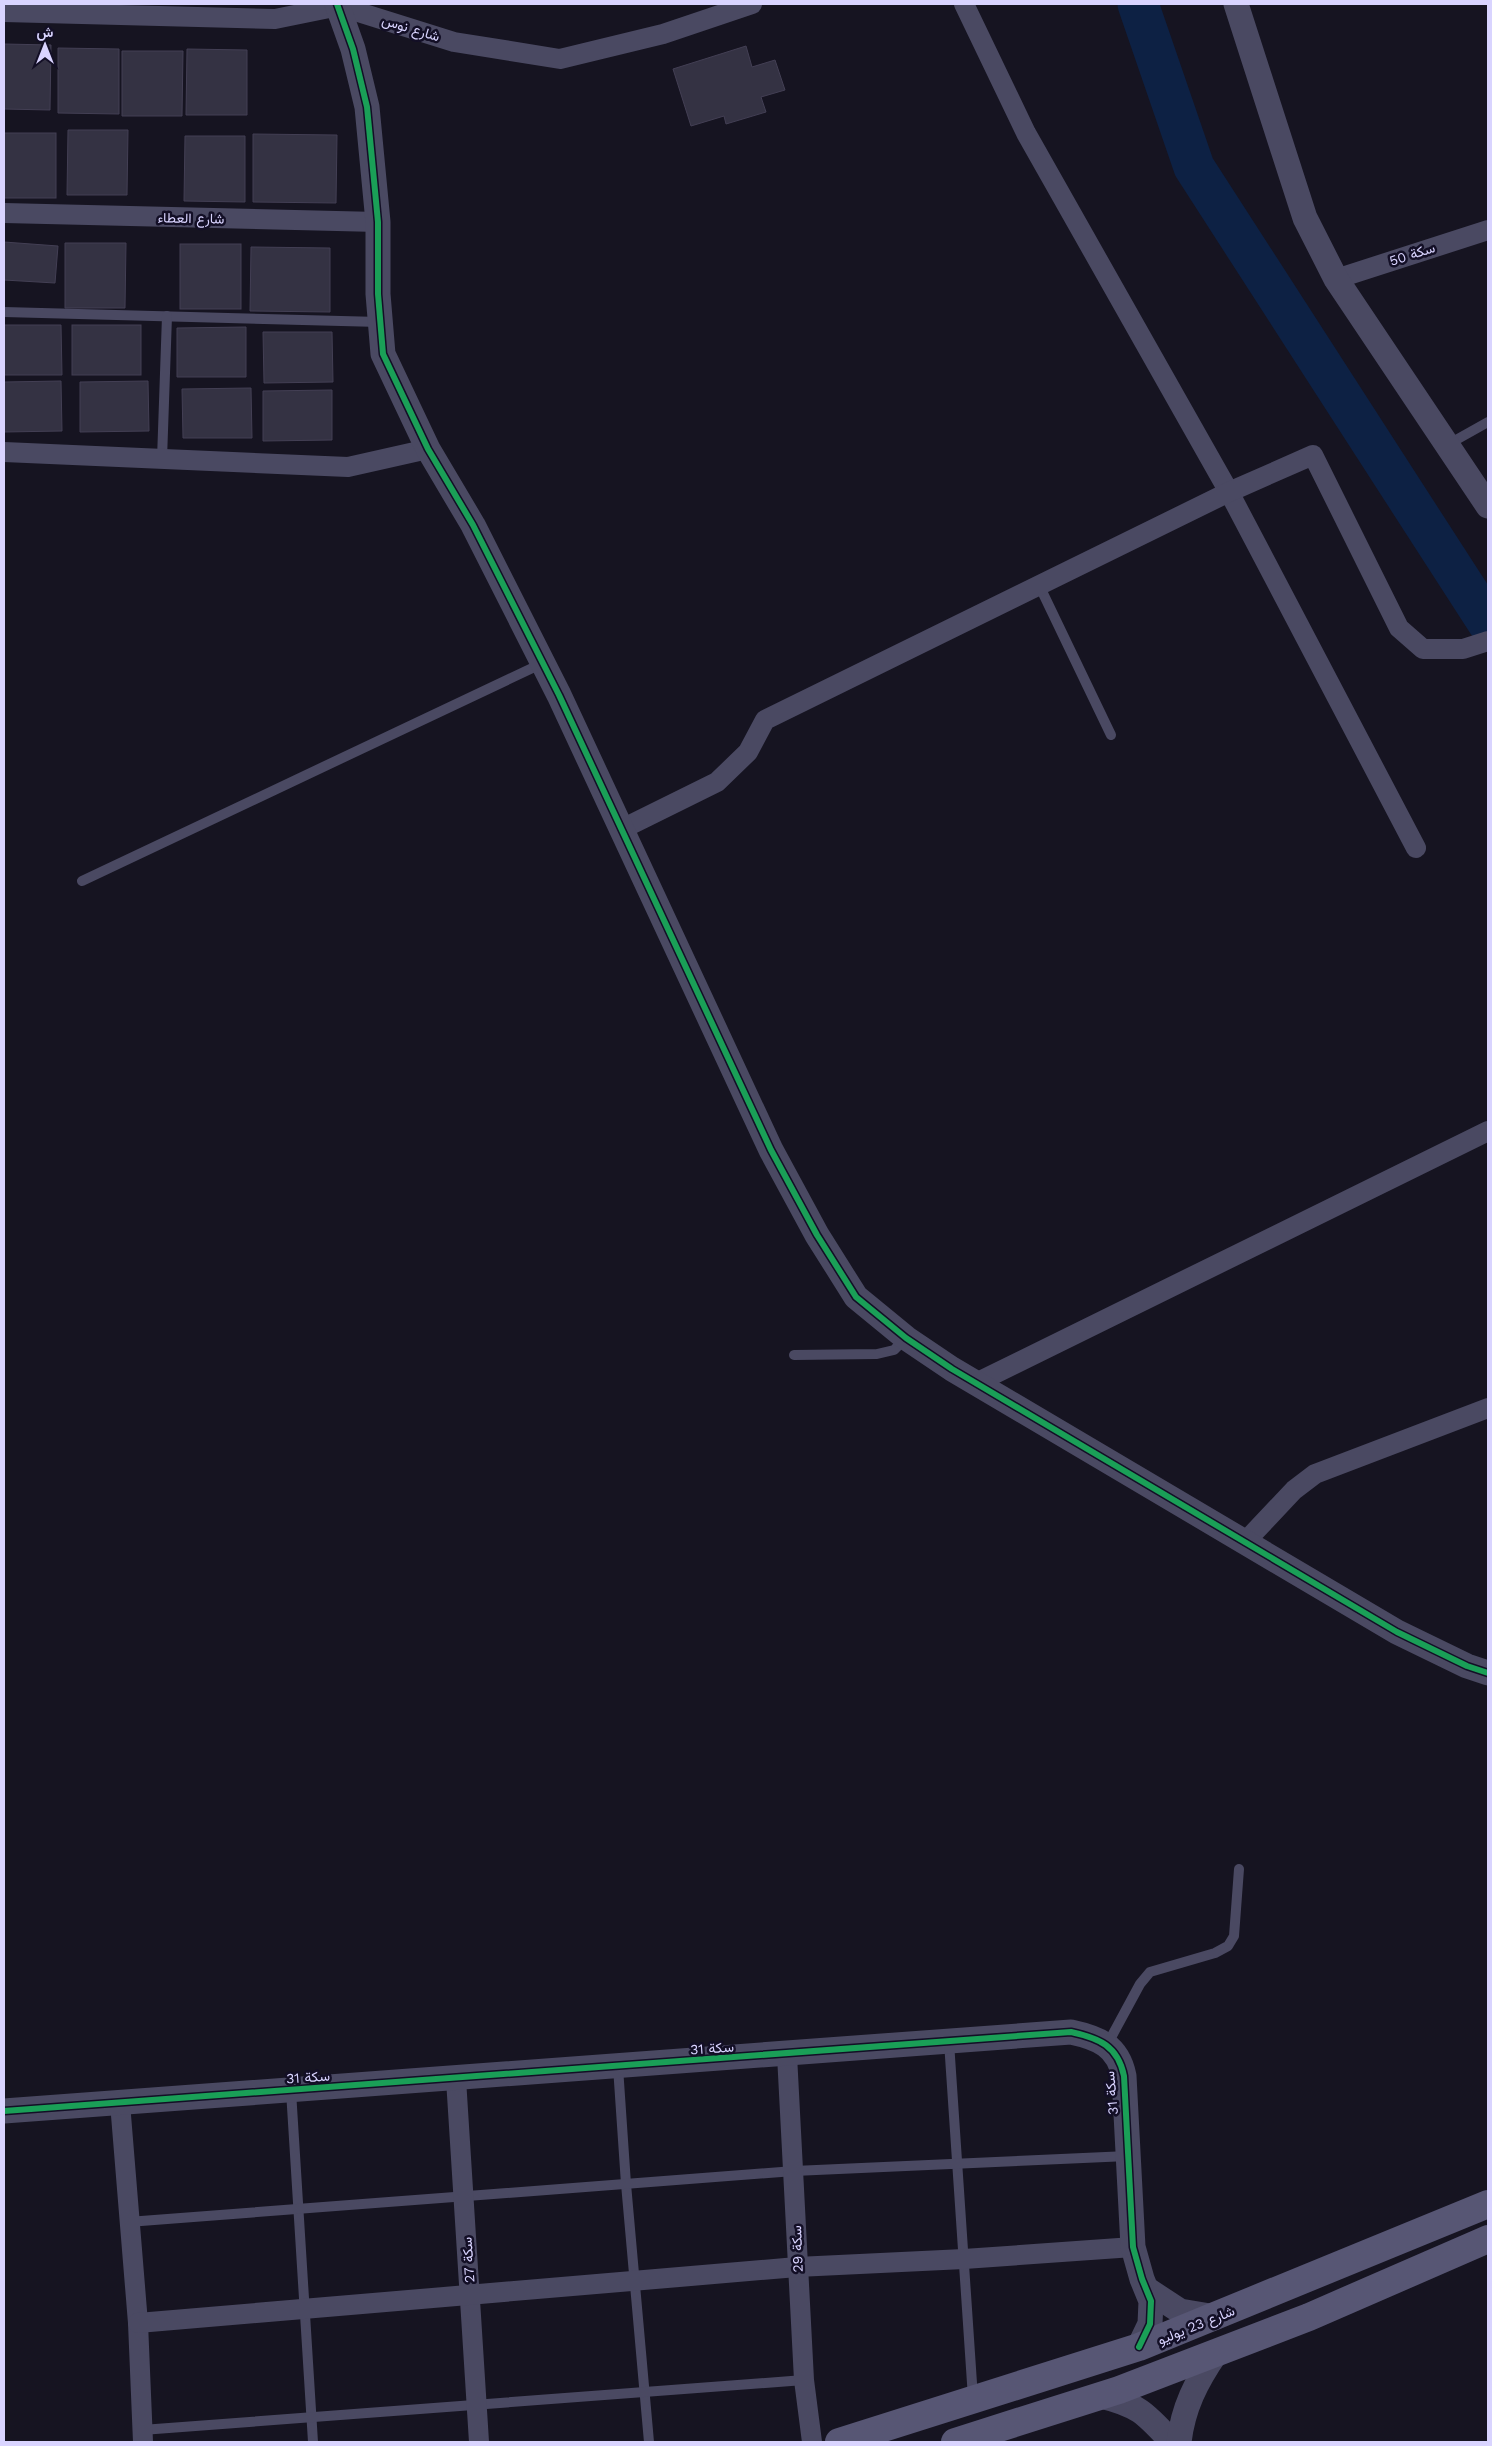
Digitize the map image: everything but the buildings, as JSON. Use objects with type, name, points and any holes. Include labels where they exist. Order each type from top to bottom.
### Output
[{"type":"main road","name":"شارع 23 يوليو","points":[[839,2442],[1139,2347],[1488,2204]]},
{"type":"main road","points":[[955,2442],[981,2438],[1216,2353],[1308,2317],[1488,2239]]},
{"type":"street","name":"شارع نوس","points":[[4,12],[275,18],[338,5],[454,42],[560,59],[663,34],[752,4]]},
{"type":"street","points":[[964,4],[1026,133],[1229,492],[1416,848]]},
{"type":"street","points":[[1236,4],[1305,218],[1336,279],[1446,446],[1488,506]]},
{"type":"street","points":[[338,5],[353,49],[367,107],[378,222],[380,322],[383,354],[428,449],[473,525],[543,663],[772,1150],[817,1235],[856,1297],[906,1338],[976,1383],[1397,1632],[1467,1666],[1488,1673]]},
{"type":"street","name":"شارع العطاء","points":[[4,213],[378,222]]},
{"type":"street","name":"سكة 50","points":[[1336,279],[1488,230]]},
{"type":"street","points":[[4,452],[348,467],[428,449]]},
{"type":"street","points":[[622,829],[717,782],[748,752],[765,720],[1229,492],[1313,455],[1399,628],[1423,649],[1463,649],[1488,641]]},
{"type":"street","points":[[976,1383],[1488,1131]]},
{"type":"street","points":[[1246,1542],[1294,1490],[1315,1474],[1488,1408]]},
{"type":"street","name":"سكة 31","points":[[4,2111],[787,2055],[1071,2032],[1089,2036],[1107,2045],[1121,2062],[1124,2076],[1133,2246],[1151,2301],[1150,2324],[1139,2347]]},
{"type":"street","name":"سكة 29","points":[[787,2055],[804,2380],[812,2442]]},
{"type":"street","name":"سكة 27","points":[[456,2079],[479,2442]]},
{"type":"street","points":[[120,2103],[128,2222],[138,2323],[143,2436]]},
{"type":"street","points":[[138,2323],[797,2267],[964,2259],[1133,2246]]},
{"type":"street","points":[[1148,2290],[1180,2311],[1216,2317]]},
{"type":"street","points":[[1178,2442],[1187,2402],[1198,2380],[1216,2353]]},
{"type":"street","points":[[1101,2396],[1124,2401],[1141,2409],[1172,2442]]},
{"type":"lane","points":[[4,312],[380,322]]},
{"type":"lane","points":[[162,459],[167,316]]},
{"type":"lane","points":[[1446,446],[1488,422]]},
{"type":"lane","points":[[1039,585],[1111,735]]},
{"type":"lane","points":[[82,881],[543,663]]},
{"type":"lane","points":[[794,1355],[877,1354],[894,1350],[906,1338]]},
{"type":"lane","points":[[1107,2045],[1140,1984],[1150,1972],[1215,1953],[1228,1946],[1234,1936],[1238,1869]]},
{"type":"lane","points":[[949,2042],[973,2401]]},
{"type":"lane","points":[[618,2067],[626,2184],[649,2442]]},
{"type":"lane","points":[[291,2091],[313,2442]]},
{"type":"lane","points":[[128,2222],[794,2172],[1128,2156]]},
{"type":"lane","points":[[143,2436],[311,2417],[804,2380]]},
{"type":"waterway","points":[[1138,4],[1194,167],[1488,623]]},
{"type":"cycle path","points":[[337,4],[353,49],[367,107],[378,222],[378,294],[383,354],[428,449],[473,525],[559,695],[771,1150],[817,1235],[856,1297],[906,1338],[952,1369],[1397,1632],[1467,1666],[1488,1673]]},
{"type":"cycle path","points":[[4,2111],[1071,2032],[1090,2037],[1106,2045],[1117,2057],[1124,2076],[1133,2247],[1142,2279],[1151,2301],[1150,2324],[1139,2347]]}]
